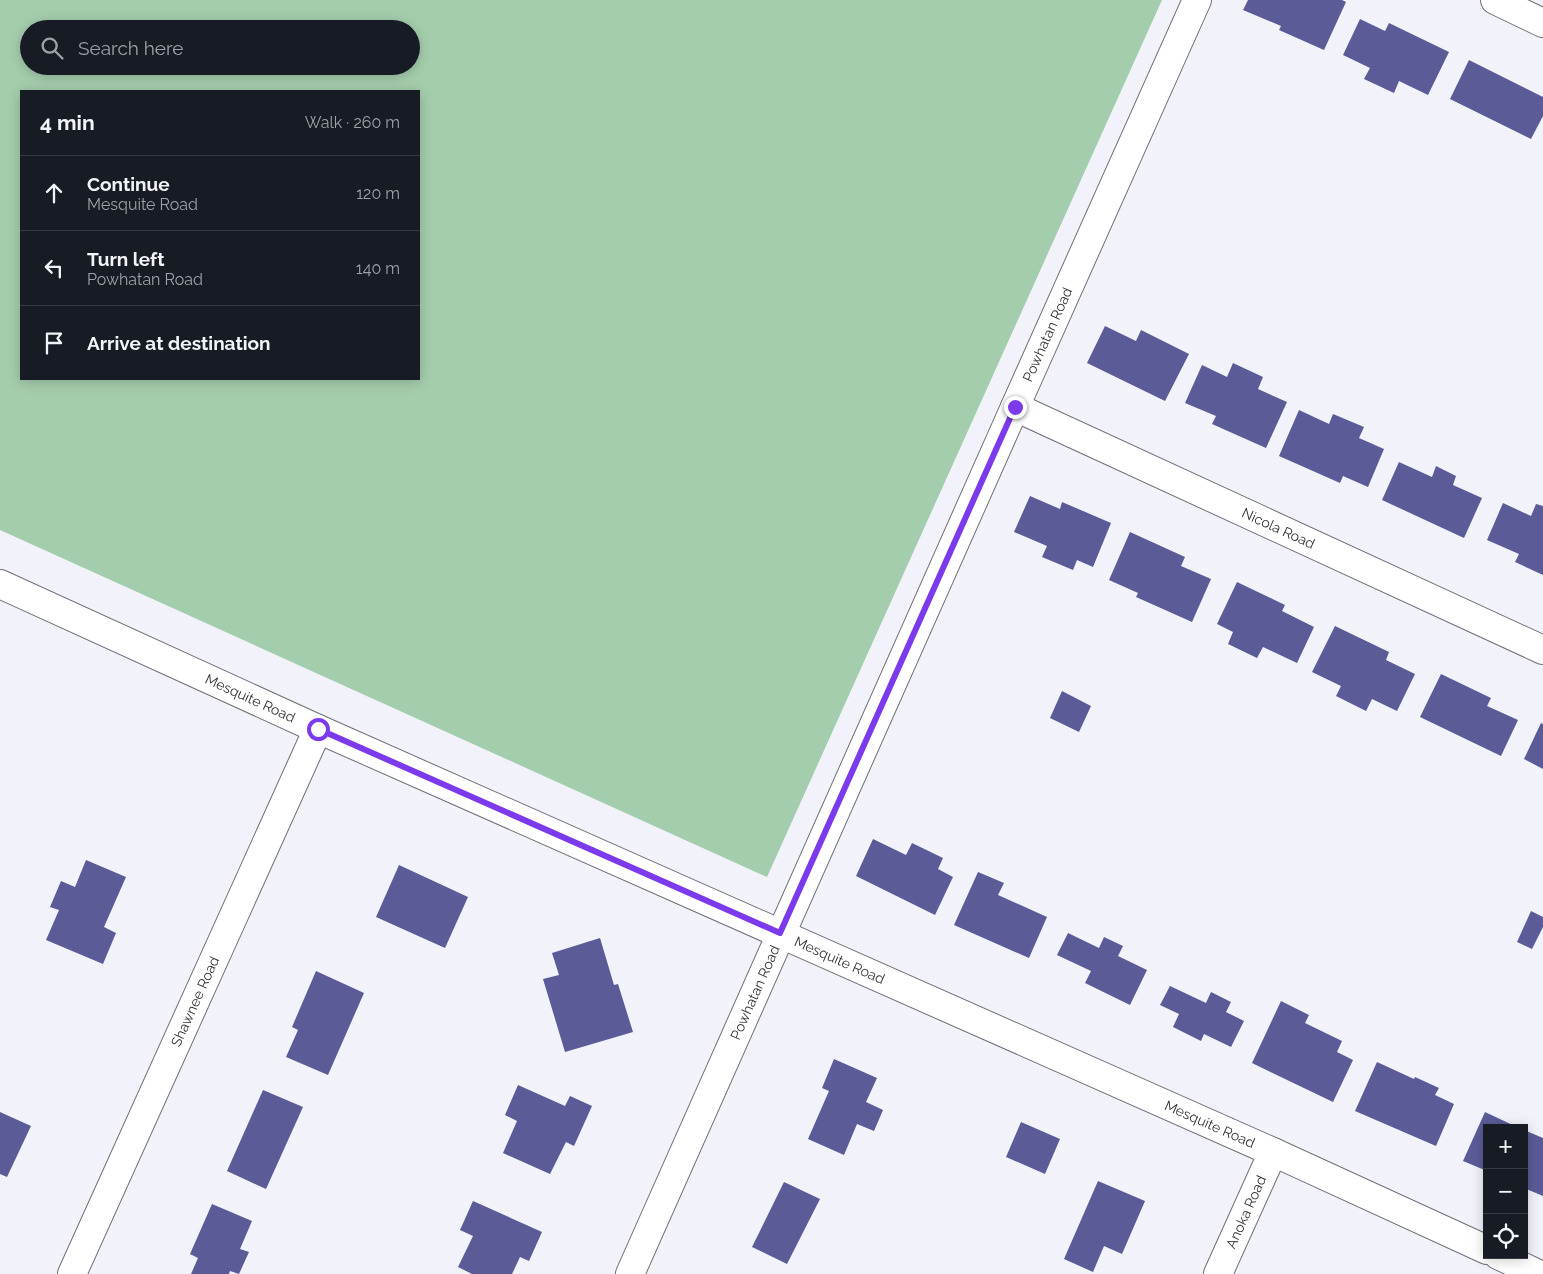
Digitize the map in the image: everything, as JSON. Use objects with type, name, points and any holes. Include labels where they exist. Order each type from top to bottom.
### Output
[{"type":"street","name":"Powhatan Road","points":[[630,1274],[780,933],[1197,0]]},
{"type":"street","points":[[1495,0],[1543,22]]},
{"type":"street","name":"Nicola Road","points":[[1015,407],[1543,650]]},
{"type":"street","name":"Mesquite Road","points":[[0,584],[318,729],[1273,1152],[1483,1248]]},
{"type":"street","name":"Shawnee Road","points":[[72,1274],[318,729]]},
{"type":"street","name":"Anoka Road","points":[[1218,1274],[1273,1152]]},
{"type":"street","points":[[1506,1259],[1538,1274]]},
{"type":"green space","points":[[0,0],[1162,0],[767,877],[0,530]]},
{"type":"building","points":[[1248,0],[1342,0],[1346,2],[1324,50],[1279,30],[1281,26],[1243,10]]},
{"type":"building","points":[[1360,19],[1385,31],[1389,23],[1449,52],[1428,95],[1399,81],[1394,93],[1364,79],[1370,68],[1343,55]]},
{"type":"building","points":[[1469,60],[1543,97],[1543,116],[1531,139],[1450,99]]},
{"type":"building","points":[[1105,326],[1136,341],[1141,330],[1189,354],[1165,401],[1087,363]]},
{"type":"building","points":[[1233,363],[1263,377],[1258,389],[1287,402],[1266,448],[1212,424],[1216,416],[1185,403],[1202,365],[1227,377]]},
{"type":"building","points":[[1299,410],[1329,424],[1333,414],[1364,427],[1359,438],[1384,449],[1368,487],[1343,476],[1340,483],[1279,456]]},
{"type":"building","points":[[1399,462],[1432,477],[1436,466],[1456,476],[1453,485],[1482,498],[1464,538],[1382,500]]},
{"type":"building","points":[[1030,496],[1060,509],[1062,502],[1111,523],[1093,567],[1077,560],[1073,570],[1042,557],[1047,546],[1014,532]]},
{"type":"building","points":[[1503,503],[1531,516],[1536,504],[1543,506],[1543,575],[1515,562],[1519,554],[1487,540]]},
{"type":"building","points":[[1130,532],[1185,557],[1181,566],[1211,579],[1192,622],[1136,597],[1138,593],[1109,580]]},
{"type":"building","points":[[1237,582],[1285,605],[1282,611],[1314,627],[1297,663],[1263,647],[1257,658],[1228,644],[1233,632],[1217,624]]},
{"type":"building","points":[[1335,626],[1389,652],[1386,660],[1415,674],[1397,711],[1372,699],[1366,711],[1336,696],[1341,686],[1312,672]]},
{"type":"building","points":[[1441,674],[1491,698],[1487,706],[1518,720],[1501,756],[1420,717]]},
{"type":"building","points":[[1062,691],[1091,706],[1079,732],[1050,718]]},
{"type":"building","points":[[1541,723],[1543,724],[1543,769],[1524,759]]},
{"type":"building","points":[[873,839],[906,855],[912,843],[943,858],[938,869],[953,877],[935,915],[856,876]]},
{"type":"building","points":[[86,860],[126,877],[104,927],[116,933],[103,964],[46,940],[59,910],[50,907],[61,881],[75,887]]},
{"type":"building","points":[[399,865],[468,897],[445,948],[376,917]]},
{"type":"building","points":[[978,872],[1004,883],[998,895],[1047,917],[1029,958],[954,925]]},
{"type":"building","points":[[1531,911],[1543,917],[1543,927],[1532,949],[1517,942]]},
{"type":"building","points":[[1068,933],[1099,948],[1104,937],[1123,946],[1118,956],[1147,970],[1130,1005],[1085,983],[1091,971],[1057,955]]},
{"type":"building","points":[[600,938],[614,985],[618,984],[633,1032],[565,1052],[543,979],[559,975],[552,953]]},
{"type":"building","points":[[316,971],[364,993],[328,1075],[286,1057],[298,1030],[292,1027]]},
{"type":"building","points":[[1170,986],[1206,1003],[1211,992],[1231,1002],[1226,1012],[1244,1021],[1231,1047],[1204,1034],[1201,1041],[1173,1027],[1179,1014],[1160,1005]]},
{"type":"building","points":[[1281,1001],[1309,1015],[1305,1023],[1342,1041],[1337,1052],[1353,1060],[1333,1102],[1252,1063]]},
{"type":"building","points":[[834,1059],[877,1078],[866,1102],[883,1110],[874,1131],[857,1124],[844,1155],[808,1139],[829,1091],[822,1088]]},
{"type":"building","points":[[1377,1062],[1439,1088],[1435,1095],[1454,1104],[1436,1146],[1355,1111]]},
{"type":"building","points":[[518,1085],[565,1106],[570,1096],[592,1106],[574,1146],[566,1142],[550,1174],[503,1153],[517,1121],[505,1115]]},
{"type":"building","points":[[263,1090],[303,1107],[266,1189],[227,1171]]},
{"type":"building","points":[[0,1112],[31,1126],[7,1177],[0,1174]]},
{"type":"building","points":[[1485,1112],[1510,1124],[1483,1124],[1483,1169],[1463,1161]]},
{"type":"building","points":[[1021,1122],[1060,1139],[1045,1174],[1006,1157]]},
{"type":"building","points":[[1528,1132],[1543,1138],[1543,1196],[1528,1190]]},
{"type":"building","points":[[1098,1181],[1145,1201],[1122,1254],[1104,1246],[1093,1272],[1064,1259]]},
{"type":"building","points":[[784,1182],[820,1199],[787,1264],[752,1247]]},
{"type":"building","points":[[473,1201],[542,1232],[529,1261],[520,1257],[512,1274],[472,1274],[458,1267],[473,1236],[460,1230]]},
{"type":"building","points":[[212,1204],[252,1221],[240,1249],[249,1252],[239,1274],[230,1271],[229,1274],[191,1274],[198,1258],[190,1254]]},
{"type":"route","points":[[318,729],[780,933],[1015,407]]}]
